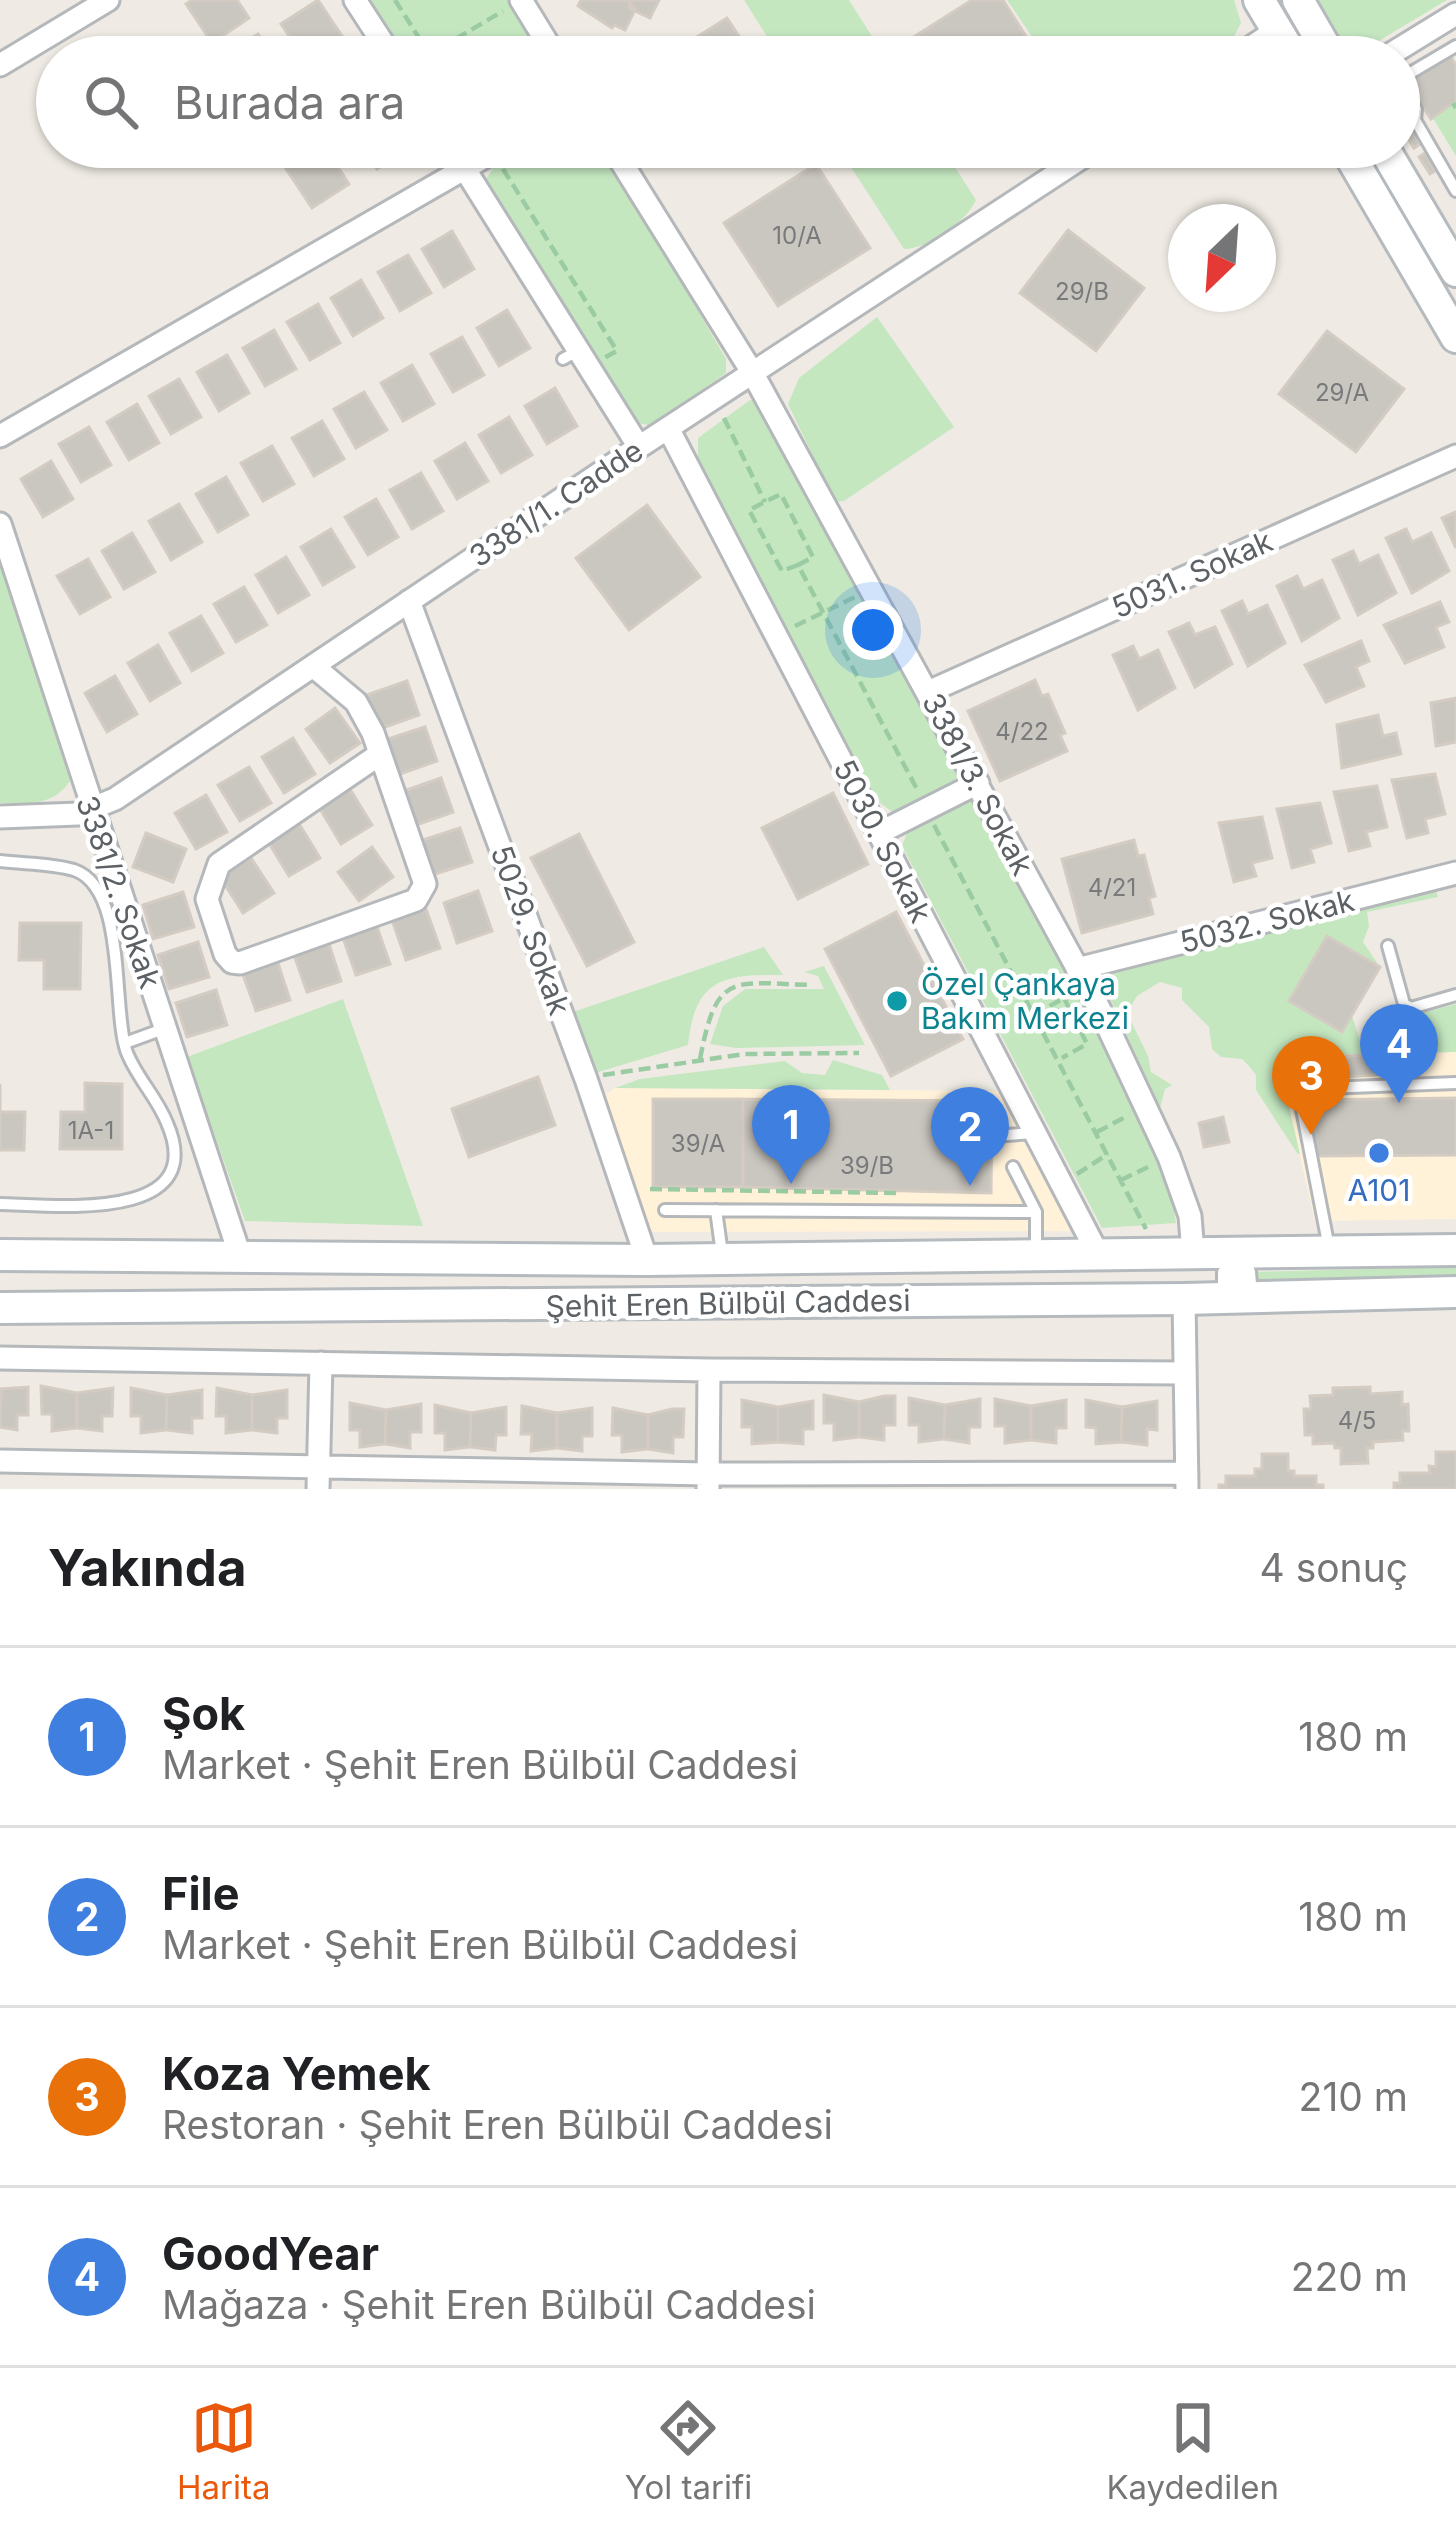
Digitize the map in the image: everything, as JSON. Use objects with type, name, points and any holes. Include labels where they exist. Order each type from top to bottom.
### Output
[{"type":"main road","points":[[1259,0],[1280,36]]},
{"type":"main road","points":[[1298,0],[1319,36]]},
{"type":"main road","points":[[1357,168],[1456,337]]},
{"type":"main road","points":[[1402,168],[1452,258],[1416,269]]},
{"type":"main road","name":"Şehit Eren Bülbül Caddesi","points":[[0,1255],[647,1260],[1456,1250]]},
{"type":"main road","points":[[1159,1254],[1184,1299]]},
{"type":"main road","points":[[197,1258],[199,1308]]},
{"type":"main road","name":"Şehit Eren Bülbül Caddesi","points":[[0,1308],[1184,1299],[1456,1292]]},
{"type":"street","points":[[48,36],[107,0]]},
{"type":"street","points":[[355,0],[378,36]]},
{"type":"street","points":[[525,3],[544,36]]},
{"type":"street","points":[[1420,36],[1456,14]]},
{"type":"street","points":[[0,65],[36,43]]},
{"type":"street","name":"3381/3. Sokak","points":[[625,168],[752,372],[1077,969],[1169,1156],[1190,1216],[1193,1253]]},
{"type":"street","name":"3381/1. Cadde","points":[[0,817],[91,810],[115,799],[1066,168]]},
{"type":"street","points":[[0,436],[466,169],[577,358],[639,447]]},
{"type":"street","name":"5030. Sokak","points":[[668,428],[1098,1254]]},
{"type":"street","name":"5031. Sokak","points":[[928,692],[1456,456]]},
{"type":"street","name":"3381/2. Sokak","points":[[0,524],[242,1259]]},
{"type":"street","name":"5029. Sokak","points":[[409,602],[586,1078],[647,1260]]},
{"type":"street","points":[[313,666],[356,702],[380,754],[423,892],[416,900],[232,962],[207,899],[219,864],[380,754]]},
{"type":"street","points":[[879,833],[978,783]]},
{"type":"street","name":"5032. Sokak","points":[[1077,969],[1456,873]]},
{"type":"street","points":[[0,1461],[318,1479],[1187,1481],[1184,1299]]},
{"type":"street","points":[[0,1358],[710,1370],[1184,1372]]},
{"type":"street","points":[[318,1479],[321,1363]]},
{"type":"street","points":[[708,1481],[710,1370]]},
{"type":"lane","points":[[1420,68],[1456,46]]},
{"type":"lane","points":[[1420,136],[1456,191]]},
{"type":"lane","points":[[0,861],[75,870],[100,895],[115,944],[125,1043],[169,1126],[172,1166],[161,1185],[129,1203],[0,1204]]},
{"type":"lane","points":[[1388,946],[1407,1007],[1456,995]]},
{"type":"lane","points":[[125,1043],[166,1028]]},
{"type":"lane","points":[[1330,1251],[1298,1089],[1456,1083]]},
{"type":"lane","points":[[992,1136],[1035,1133]]},
{"type":"lane","points":[[1013,1167],[1036,1212],[1036,1254]]},
{"type":"lane","points":[[665,1210],[1036,1212]]},
{"type":"lane","points":[[716,1210],[722,1259]]},
{"type":"path","points":[[395,0],[417,36]]},
{"type":"path","points":[[465,36],[525,3]]},
{"type":"path","points":[[508,168],[616,351],[577,358]]},
{"type":"path","points":[[724,418],[765,502]]},
{"type":"path","points":[[782,494],[813,556],[798,565],[782,571],[749,510],[782,494]]},
{"type":"path","points":[[798,565],[1144,1225]]},
{"type":"path","points":[[776,636],[871,590]]},
{"type":"path","points":[[700,1059],[708,1018],[718,997],[740,982],[812,986]]},
{"type":"path","points":[[1034,1015],[1064,998],[1087,1044],[1060,1059]]},
{"type":"path","points":[[586,1078],[744,1054],[859,1053]]},
{"type":"path","points":[[1097,1132],[1146,1106]]},
{"type":"path","points":[[1061,1184],[1108,1154]]},
{"type":"path","points":[[1121,1180],[1169,1156]]},
{"type":"shaded area","points":[[1456,1052],[1456,1219],[1315,1221],[1277,1056]]},
{"type":"shaded area","points":[[615,1088],[1003,1091],[1075,1227],[1073,1231],[649,1232],[607,1110],[604,1096]]},
{"type":"green space","points":[[367,0],[510,0],[531,36],[390,36]]},
{"type":"green space","points":[[744,0],[849,0],[872,36],[767,36]]},
{"type":"green space","points":[[1007,0],[1234,0],[1241,23],[1234,36],[1032,36]]},
{"type":"green space","points":[[1316,0],[1447,0],[1387,36],[1339,36]]},
{"type":"green space","points":[[1456,76],[1456,156],[1420,97]]},
{"type":"green space","points":[[493,168],[615,168],[726,359],[726,373],[652,426],[639,423],[486,179]]},
{"type":"green space","points":[[852,168],[955,168],[976,200],[945,233],[904,249]]},
{"type":"green space","points":[[877,317],[954,427],[844,501],[835,502],[788,404],[799,378]]},
{"type":"green space","points":[[750,400],[762,402],[860,595],[960,769],[957,781],[911,808],[894,813],[876,800],[698,457],[698,438]]},
{"type":"green space","points":[[0,560],[70,781],[40,802],[0,803]]},
{"type":"green space","points":[[971,795],[1091,1009],[1170,1183],[1176,1223],[1102,1228],[902,846],[909,827]]},
{"type":"green space","points":[[1435,886],[1438,897],[1367,912],[1369,926],[1363,942],[1380,967],[1327,937],[1361,1044],[1386,1047],[1398,1039],[1411,1016],[1456,1004],[1456,1052],[1277,1056],[1300,1154],[1256,1090],[1256,1075],[1249,1066],[1212,1049],[1209,1027],[1182,1000],[1182,988],[1160,982],[1137,996],[1127,1013],[1151,1072],[1172,1085],[1165,1089],[1160,1108],[1100,976]]},
{"type":"green space","points":[[764,947],[783,975],[743,976],[715,985],[697,1006],[688,1045],[592,1074],[570,1013]]},
{"type":"green space","points":[[824,966],[865,1045],[736,1048],[710,1044],[723,1006],[745,989],[824,989],[818,976],[804,972]]},
{"type":"green space","points":[[343,999],[423,1226],[245,1221],[187,1057]]},
{"type":"green space","points":[[833,1060],[882,1075],[890,1090],[615,1088],[640,1079],[785,1061],[802,1073],[825,1075]]},
{"type":"green space","points":[[1456,1267],[1456,1279],[1248,1284],[1247,1272]]},
{"type":"building","points":[[237,0],[249,18],[222,36],[207,36],[186,4]]},
{"type":"building","points":[[318,0],[342,36],[289,36],[281,24]]},
{"type":"building","points":[[581,0],[627,0],[635,10],[625,30],[612,28],[578,6]]},
{"type":"building","points":[[627,0],[659,0],[650,18],[629,8],[632,2]]},
{"type":"building","points":[[972,0],[1003,0],[1026,36],[915,36]]},
{"type":"building","points":[[727,18],[739,36],[698,36]]},
{"type":"building","points":[[1450,55],[1456,66],[1456,101],[1431,119],[1420,102],[1420,74]]},
{"type":"building","points":[[1425,153],[1435,171],[1430,174],[1420,156]]},
{"type":"building","points":[[339,168],[349,184],[312,208],[286,169]]},
{"type":"building","points":[[810,168],[819,168],[870,248],[778,306],[724,223]]},
{"type":"building","points":[[1068,230],[1144,288],[1096,351],[1020,293]]},
{"type":"building","points":[[452,231],[474,269],[444,287],[422,249]]},
{"type":"building","points":[[408,255],[431,293],[400,311],[378,272]]},
{"type":"building","points":[[361,280],[383,318],[353,336],[331,298]]},
{"type":"building","points":[[318,304],[340,343],[310,360],[287,322]]},
{"type":"building","points":[[507,310],[530,348],[499,366],[477,328]]},
{"type":"building","points":[[274,330],[296,369],[265,386],[243,348]]},
{"type":"building","points":[[1327,331],[1404,389],[1356,452],[1279,394]]},
{"type":"building","points":[[462,337],[484,375],[453,392],[431,354]]},
{"type":"building","points":[[227,355],[249,393],[219,411],[197,372]]},
{"type":"building","points":[[412,365],[434,404],[403,421],[381,383]]},
{"type":"building","points":[[179,379],[201,417],[171,434],[149,396]]},
{"type":"building","points":[[555,388],[577,426],[547,444],[525,406]]},
{"type":"building","points":[[364,392],[387,430],[356,448],[334,409]]},
{"type":"building","points":[[137,404],[159,443],[129,460],[107,422]]},
{"type":"building","points":[[509,417],[532,455],[501,473],[479,435]]},
{"type":"building","points":[[322,421],[344,459],[314,476],[292,438]]},
{"type":"building","points":[[89,427],[111,465],[81,482],[59,444]]},
{"type":"building","points":[[465,443],[488,481],[457,499],[435,461]]},
{"type":"building","points":[[272,446],[294,484],[263,501],[241,463]]},
{"type":"building","points":[[51,461],[73,499],[43,517],[21,479]]},
{"type":"building","points":[[421,473],[443,511],[412,529],[390,490]]},
{"type":"building","points":[[226,477],[248,515],[218,532],[196,494]]},
{"type":"building","points":[[376,499],[398,537],[368,555],[345,517]]},
{"type":"building","points":[[179,504],[202,542],[171,560],[149,521]]},
{"type":"building","points":[[647,505],[700,577],[629,630],[576,558]]},
{"type":"building","points":[[1456,512],[1456,548],[1442,518]]},
{"type":"building","points":[[331,529],[354,567],[323,585],[301,547]]},
{"type":"building","points":[[1406,529],[1412,542],[1431,533],[1449,571],[1412,593],[1386,538]]},
{"type":"building","points":[[132,533],[155,572],[124,589],[102,551]]},
{"type":"building","points":[[1353,551],[1359,564],[1378,555],[1396,593],[1358,615],[1333,560]]},
{"type":"building","points":[[286,557],[309,595],[278,613],[256,575]]},
{"type":"building","points":[[88,559],[110,597],[80,614],[57,576]]},
{"type":"building","points":[[1297,576],[1303,589],[1322,580],[1339,618],[1302,641],[1277,586]]},
{"type":"building","points":[[244,587],[267,625],[236,642],[214,604]]},
{"type":"building","points":[[1242,601],[1248,614],[1267,605],[1285,643],[1248,666],[1222,611]]},
{"type":"building","points":[[1440,602],[1449,622],[1436,627],[1444,647],[1405,663],[1384,625]]},
{"type":"building","points":[[201,616],[223,653],[192,671],[170,633]]},
{"type":"building","points":[[1189,623],[1195,635],[1215,627],[1232,664],[1195,687],[1169,632]]},
{"type":"building","points":[[1361,641],[1369,661],[1356,667],[1364,686],[1326,702],[1305,665]]},
{"type":"building","points":[[158,645],[180,683],[150,701],[128,663]]},
{"type":"building","points":[[1133,646],[1139,659],[1158,650],[1175,688],[1138,710],[1113,655]]},
{"type":"building","points":[[115,676],[137,714],[107,732],[85,693]]},
{"type":"building","points":[[1035,680],[1042,696],[1048,694],[1065,733],[1060,735],[1067,751],[1000,781],[968,711]]},
{"type":"building","points":[[407,681],[419,715],[379,729],[367,695]]},
{"type":"building","points":[[1456,698],[1456,742],[1436,746],[1431,703]]},
{"type":"building","points":[[335,708],[360,743],[330,763],[306,729]]},
{"type":"building","points":[[1378,715],[1383,736],[1396,733],[1401,754],[1342,768],[1337,725]]},
{"type":"building","points":[[425,727],[437,761],[397,775],[385,740]]},
{"type":"building","points":[[293,738],[315,774],[284,793],[262,757]]},
{"type":"building","points":[[249,767],[271,803],[240,821],[218,785]]},
{"type":"building","points":[[1435,774],[1445,814],[1425,819],[1428,833],[1407,838],[1392,780]]},
{"type":"building","points":[[441,778],[453,812],[413,826],[401,792]]},
{"type":"building","points":[[1377,786],[1387,827],[1366,832],[1370,846],[1349,851],[1334,792]]},
{"type":"building","points":[[350,789],[372,825],[341,844],[319,807]]},
{"type":"building","points":[[833,793],[868,864],[798,899],[762,828]]},
{"type":"building","points":[[206,795],[227,832],[196,849],[175,813]]},
{"type":"building","points":[[1320,803],[1331,843],[1310,849],[1314,862],[1292,868],[1277,809]]},
{"type":"building","points":[[1262,817],[1272,858],[1252,863],[1256,876],[1234,882],[1219,823]]},
{"type":"building","points":[[298,822],[320,858],[289,876],[267,840]]},
{"type":"building","points":[[460,828],[472,862],[432,875],[420,841]]},
{"type":"building","points":[[146,833],[186,849],[173,882],[133,867]]},
{"type":"building","points":[[579,834],[634,942],[587,966],[531,858]]},
{"type":"building","points":[[1134,840],[1138,856],[1144,855],[1155,896],[1149,898],[1153,914],[1082,933],[1062,859]]},
{"type":"building","points":[[372,847],[393,877],[359,901],[338,872]]},
{"type":"building","points":[[251,858],[274,893],[243,913],[220,877]]},
{"type":"building","points":[[478,891],[492,931],[457,943],[444,903]]},
{"type":"building","points":[[183,892],[194,927],[153,939],[143,905]]},
{"type":"building","points":[[426,909],[440,948],[406,960],[392,920]]},
{"type":"building","name":"Özel Çankaya Bakım Merkezi","points":[[896,912],[963,1039],[891,1076],[825,949]]},
{"type":"building","points":[[20,923],[81,923],[80,989],[44,989],[44,960],[19,960]]},
{"type":"building","points":[[376,924],[390,964],[356,975],[342,935]]},
{"type":"building","points":[[1327,936],[1380,967],[1342,1032],[1289,1001]]},
{"type":"building","points":[[328,941],[341,981],[307,992],[293,952]]},
{"type":"building","points":[[198,942],[209,977],[169,989],[158,955]]},
{"type":"building","points":[[277,960],[290,1000],[256,1011],[242,972]]},
{"type":"building","points":[[216,990],[227,1025],[187,1037],[176,1003]]},
{"type":"building","points":[[1385,1054],[1386,1074],[1347,1077],[1346,1056]]},
{"type":"building","points":[[538,1077],[555,1125],[469,1157],[452,1109]]},
{"type":"building","points":[[85,1083],[122,1084],[122,1149],[60,1149],[61,1112],[85,1112]]},
{"type":"building","points":[[1456,1098],[1456,1155],[1313,1156],[1308,1130],[1314,1122],[1313,1100]]},
{"type":"building","points":[[653,1099],[743,1099],[743,1187],[653,1187]]},
{"type":"building","points":[[743,1099],[992,1101],[991,1193],[743,1187]]},
{"type":"building","points":[[0,1112],[25,1112],[24,1150],[0,1150]]},
{"type":"building","points":[[1223,1117],[1229,1142],[1204,1147],[1199,1123]]},
{"type":"building","points":[[41,1386],[77,1393],[77,1428],[52,1431],[52,1414],[42,1414]]},
{"type":"building","points":[[28,1387],[28,1415],[17,1415],[17,1430],[0,1427],[1,1389]]},
{"type":"building","points":[[1370,1387],[1370,1394],[1402,1392],[1402,1405],[1408,1404],[1409,1431],[1402,1431],[1403,1440],[1373,1442],[1373,1448],[1367,1448],[1368,1463],[1341,1464],[1341,1448],[1334,1443],[1313,1444],[1313,1435],[1305,1435],[1304,1409],[1311,1409],[1310,1396],[1333,1395],[1333,1388]]},
{"type":"building","points":[[113,1388],[112,1416],[102,1416],[102,1431],[77,1428],[77,1393]]},
{"type":"building","points":[[131,1388],[167,1395],[166,1430],[141,1433],[141,1416],[131,1416]]},
{"type":"building","points":[[217,1388],[252,1395],[252,1430],[226,1433],[226,1416],[216,1416]]},
{"type":"building","points":[[202,1390],[202,1418],[192,1418],[192,1433],[166,1430],[167,1395]]},
{"type":"building","points":[[287,1390],[287,1418],[277,1418],[277,1433],[252,1430],[252,1395]]},
{"type":"building","points":[[824,1395],[859,1402],[859,1437],[834,1440],[834,1423],[824,1423]]},
{"type":"building","points":[[895,1396],[895,1425],[884,1425],[884,1440],[859,1437],[859,1402]]},
{"type":"building","points":[[909,1398],[945,1405],[944,1439],[919,1442],[919,1425],[909,1425]]},
{"type":"building","points":[[980,1399],[980,1427],[969,1427],[969,1443],[944,1439],[945,1405]]},
{"type":"building","points":[[995,1399],[1031,1406],[1031,1440],[1005,1443],[1005,1426],[995,1426]]},
{"type":"building","points":[[742,1400],[778,1407],[778,1442],[752,1444],[752,1427],[742,1427]]},
{"type":"building","points":[[1066,1400],[1066,1428],[1056,1428],[1056,1443],[1031,1440],[1031,1406]]},
{"type":"building","points":[[1086,1400],[1122,1407],[1121,1442],[1096,1444],[1096,1428],[1086,1427]]},
{"type":"building","points":[[813,1401],[813,1429],[803,1429],[803,1444],[778,1442],[778,1407]]},
{"type":"building","points":[[1157,1401],[1157,1430],[1147,1429],[1147,1445],[1121,1442],[1122,1407]]},
{"type":"building","points":[[350,1403],[386,1410],[385,1444],[360,1447],[360,1430],[350,1430]]},
{"type":"building","points":[[421,1404],[421,1432],[410,1432],[410,1448],[385,1444],[386,1410]]},
{"type":"building","points":[[435,1405],[471,1413],[470,1447],[445,1450],[445,1433],[435,1433]]},
{"type":"building","points":[[522,1406],[557,1413],[557,1448],[531,1451],[532,1434],[521,1434]]},
{"type":"building","points":[[506,1407],[506,1435],[496,1435],[495,1450],[470,1447],[471,1413]]},
{"type":"building","points":[[592,1408],[592,1436],[582,1436],[582,1451],[557,1448],[557,1413]]},
{"type":"building","points":[[613,1408],[648,1415],[648,1449],[622,1452],[622,1435],[612,1435]]},
{"type":"building","points":[[684,1409],[683,1437],[673,1437],[673,1453],[648,1449],[648,1415]]},
{"type":"building","points":[[1436,1452],[1456,1452],[1456,1489],[1394,1489],[1400,1473],[1430,1473],[1429,1466],[1436,1467]]},
{"type":"building","points":[[1262,1454],[1288,1454],[1288,1471],[1294,1471],[1294,1476],[1316,1476],[1316,1485],[1323,1489],[1219,1489],[1226,1485],[1226,1476],[1255,1476],[1255,1469],[1262,1469]]},
{"type":"place","name":"Özel Çankaya Bakım Merkezi","points":[[897,1001]]},
{"type":"place","name":"GoodYear","points":[[1399,1103]]},
{"type":"place","name":"Koza Yemek","points":[[1311,1135]]},
{"type":"place","name":"A101","points":[[1379,1153]]},
{"type":"place","name":"Şok","points":[[791,1184]]},
{"type":"place","name":"File","points":[[970,1186]]}]
